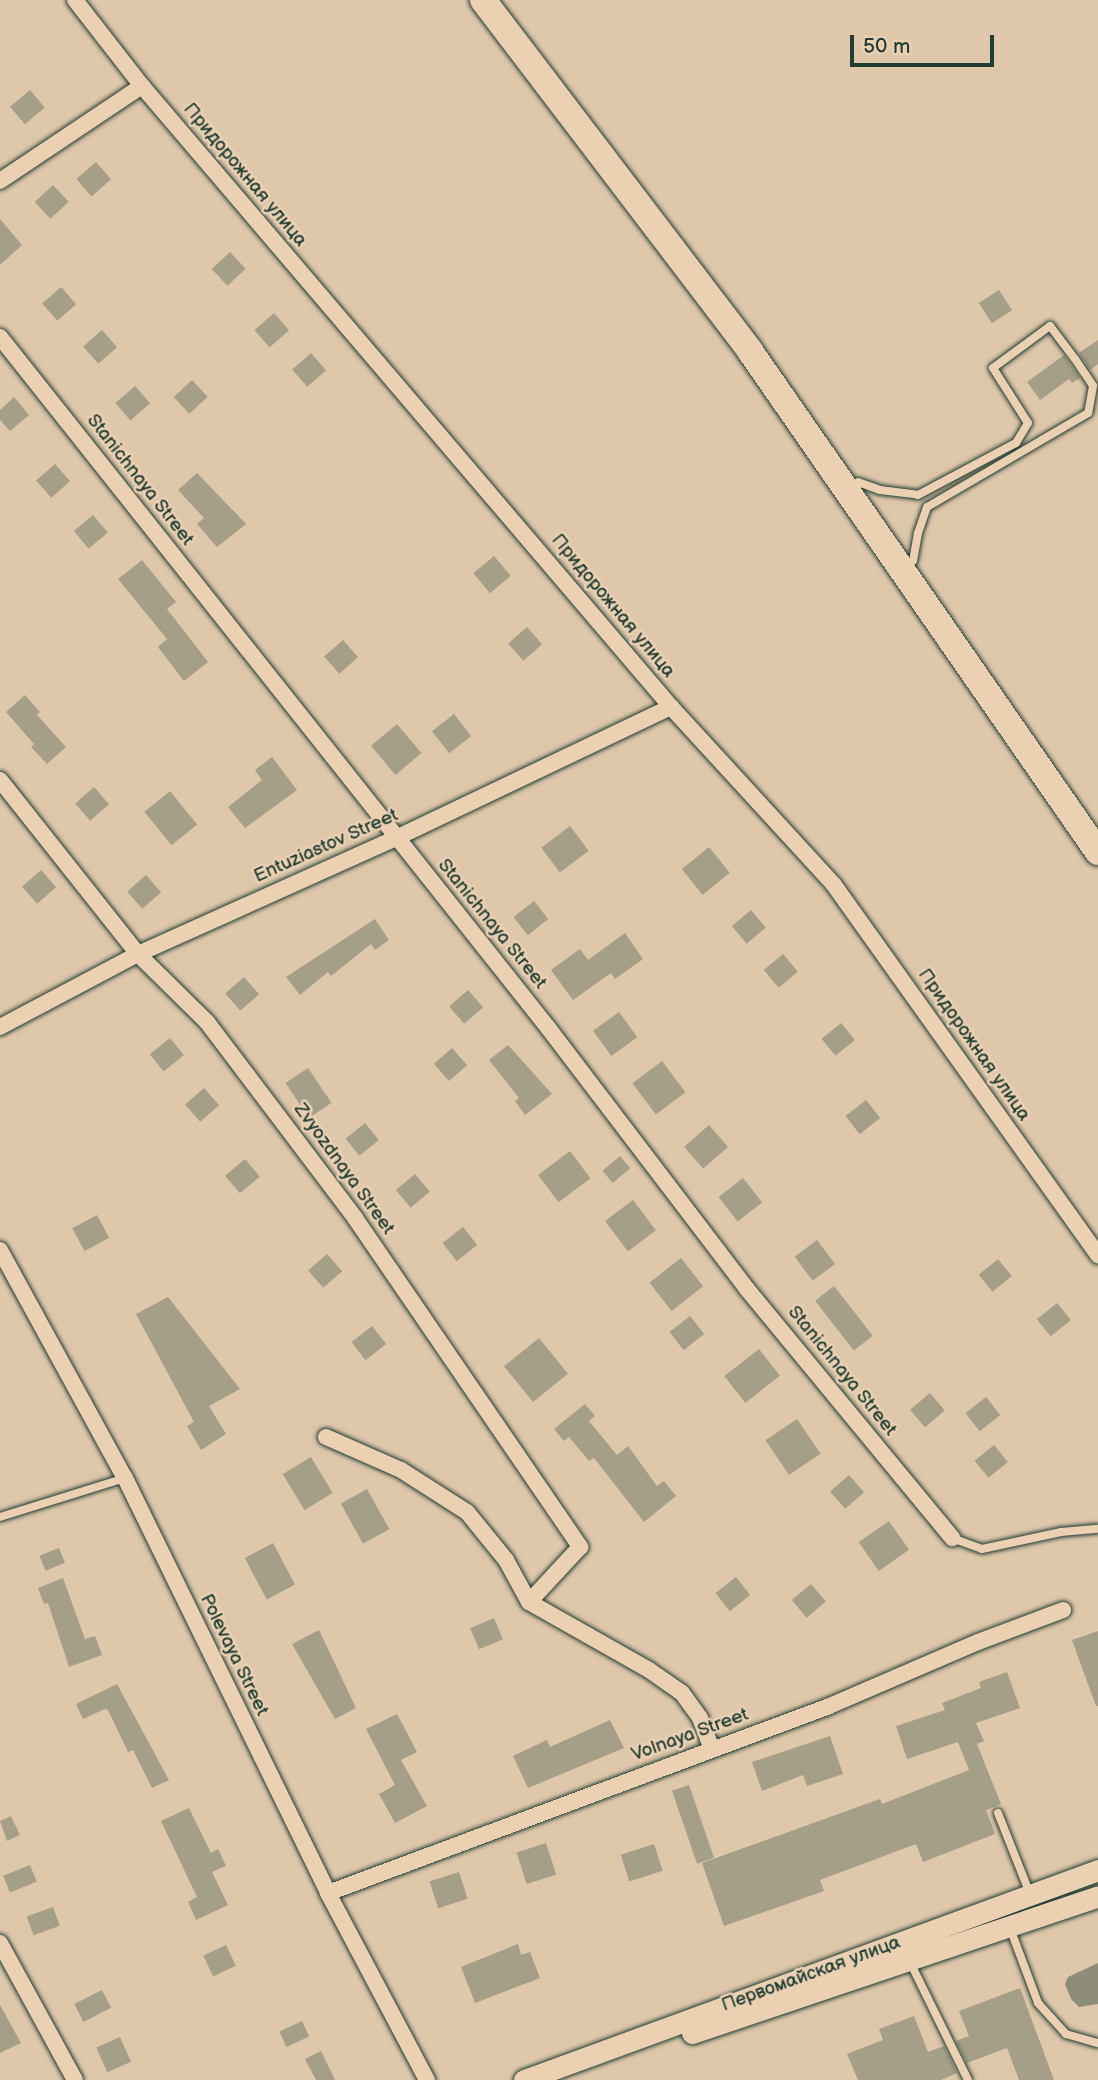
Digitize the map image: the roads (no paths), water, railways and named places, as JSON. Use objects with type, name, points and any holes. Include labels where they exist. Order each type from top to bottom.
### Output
[{"type":"highway","points":[[483,0],[750,351],[1098,852]]},
{"type":"highway","points":[[498,0],[704,268],[914,561],[1098,830]]},
{"type":"main road","name":"Первомайская улица","points":[[524,2080],[1098,1870]]},
{"type":"main road","points":[[554,2080],[1098,1896]]},
{"type":"street","name":"Придорожная улица","points":[[75,0],[142,86],[671,707],[834,885],[1098,1255]]},
{"type":"street","points":[[0,181],[142,86]]},
{"type":"street","name":"Stanichnaya Street","points":[[0,337],[549,1029],[747,1289],[952,1538]]},
{"type":"street","name":"Entuziastov Street","points":[[0,1027],[138,954],[396,838],[671,707]]},
{"type":"street","name":"Zvyozdnaya Street","points":[[0,780],[138,954],[207,1022],[355,1218],[580,1547],[529,1602]]},
{"type":"street","name":"Polevaya Street","points":[[0,1250],[125,1478],[328,1893],[427,2080]]},
{"type":"street","points":[[326,1437],[401,1470],[467,1512],[506,1560],[529,1602],[649,1670],[682,1693],[700,1718],[712,1749]]},
{"type":"street","name":"Volnaya Street","points":[[328,1893],[827,1707],[978,1642],[1063,1610]]},
{"type":"street","points":[[0,1943],[75,2080]]},
{"type":"lane","points":[[858,482],[880,491],[918,495],[1016,443],[1028,423],[993,368],[1050,326],[1075,359],[1094,386],[1088,413],[928,507],[918,533],[914,561]]},
{"type":"lane","points":[[0,1517],[125,1478]]},
{"type":"lane","points":[[952,1538],[982,1549],[1061,1532],[1098,1529]]},
{"type":"lane","points":[[998,1813],[1030,1894]]},
{"type":"lane","points":[[1063,1881],[1082,1865],[1098,1859]]},
{"type":"lane","points":[[1009,1926],[1038,2003],[1066,2034],[1098,2043]]},
{"type":"lane","points":[[909,1959],[968,2080]]}]
